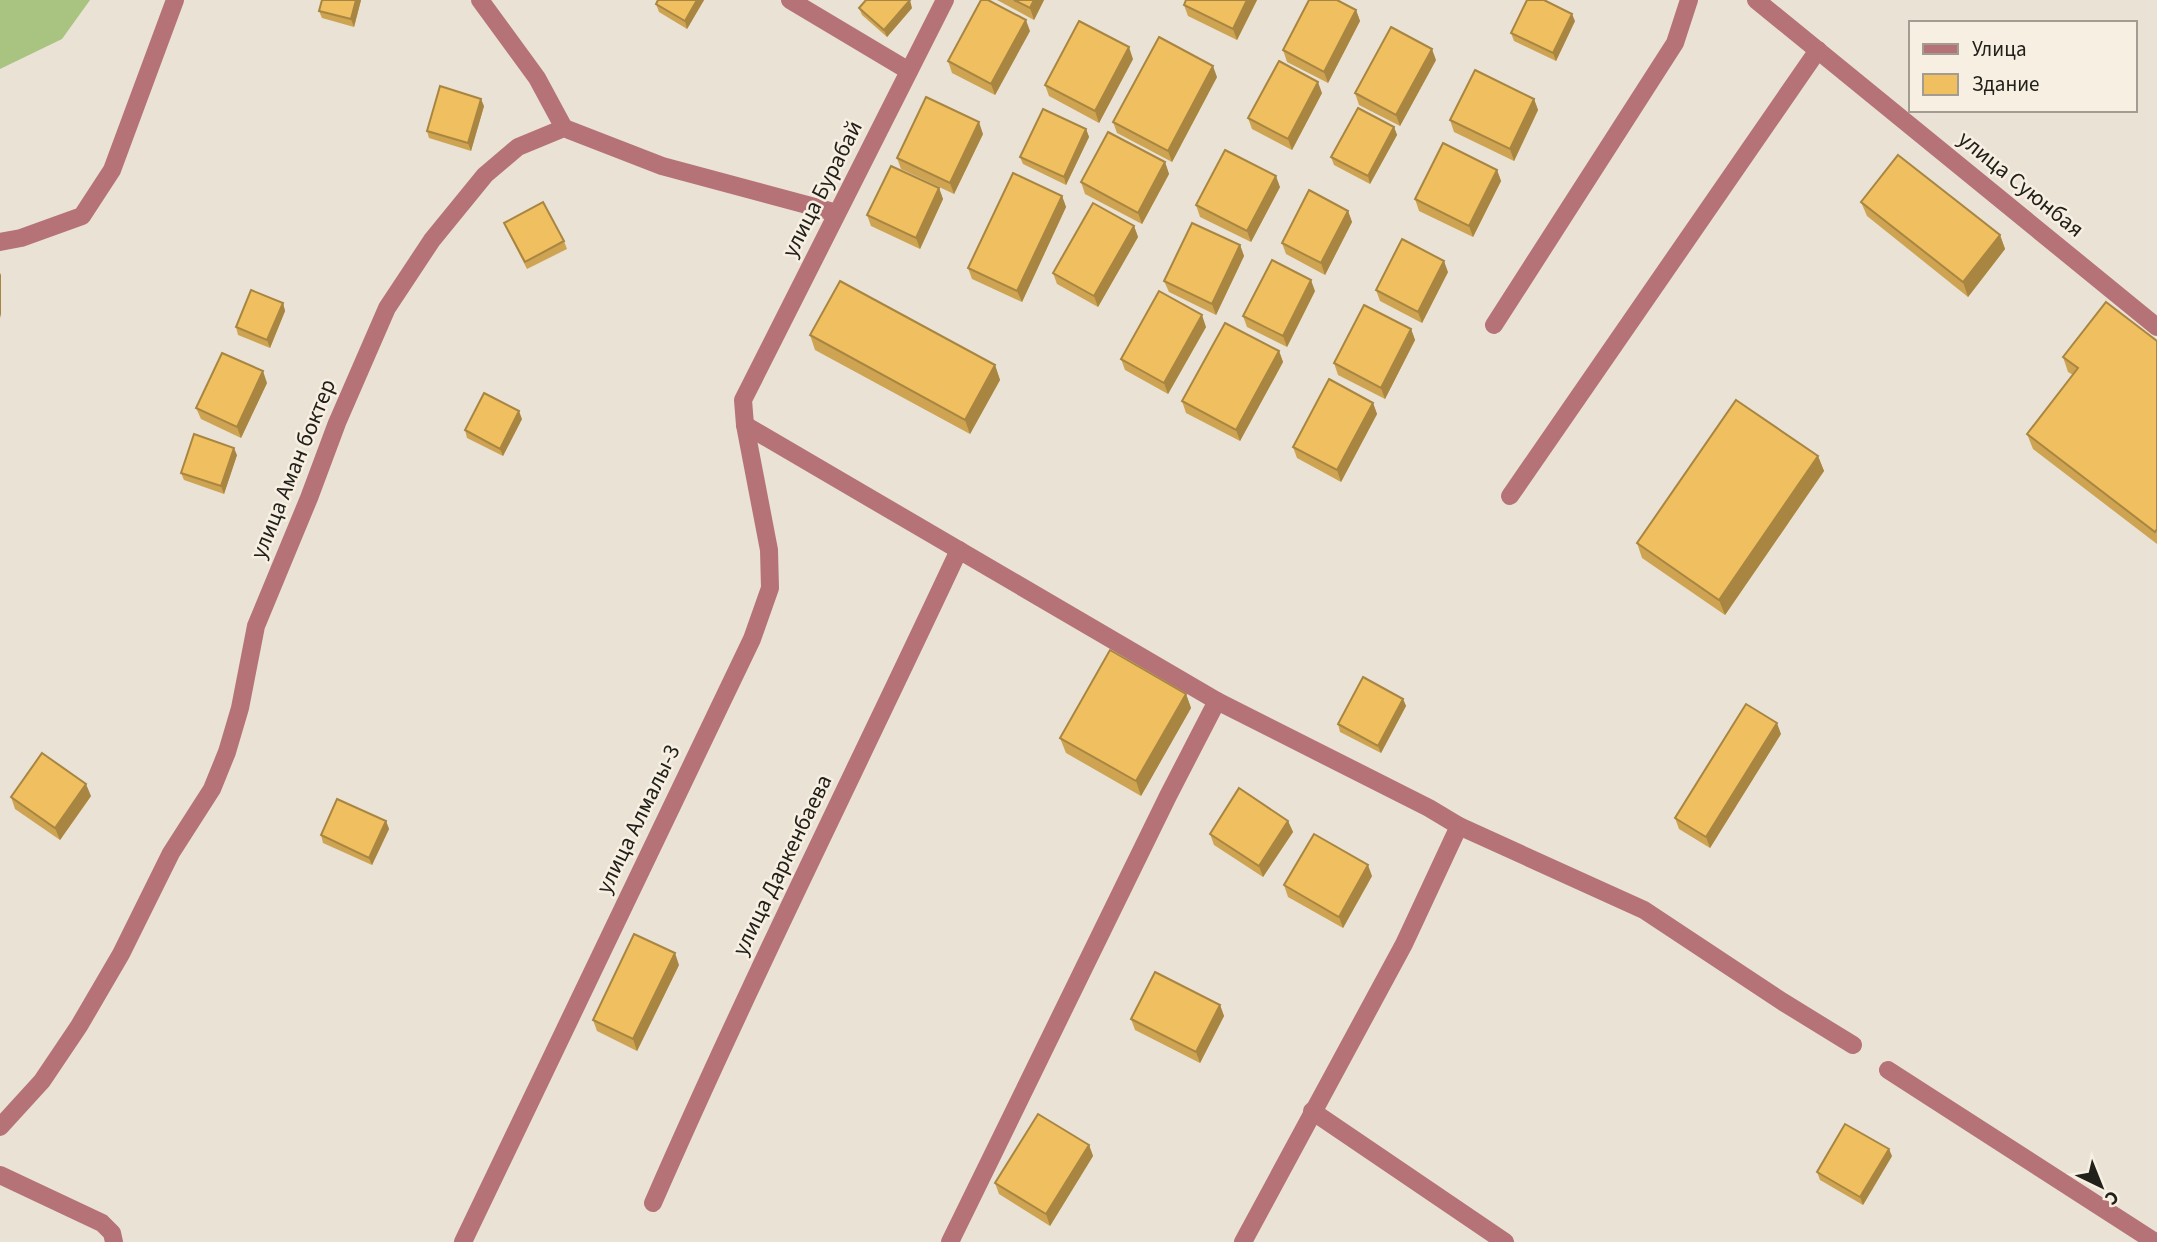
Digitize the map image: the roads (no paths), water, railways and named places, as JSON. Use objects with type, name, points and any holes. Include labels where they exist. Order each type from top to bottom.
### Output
[{"type":"street","points":[[0,242],[21,238],[82,216],[112,170],[175,0]]},
{"type":"street","points":[[480,0],[537,78],[564,128],[662,166],[837,213]]},
{"type":"street","points":[[790,0],[909,71]]},
{"type":"street","name":"улица Бурабай","points":[[743,400],[945,0]]},
{"type":"street","points":[[1494,325],[1675,43],[1689,0]]},
{"type":"street","name":"улица Суюнбая","points":[[1756,0],[2157,327]]},
{"type":"street","points":[[1510,496],[1818,50]]},
{"type":"street","name":"улица Аман боктер","points":[[0,1127],[41,1081],[79,1026],[121,954],[171,853],[212,789],[240,708],[256,626],[337,423],[387,308],[432,240],[485,175],[518,147],[564,128]]},
{"type":"street","name":"улица Алмалы-3","points":[[463,1242],[752,639],[770,588],[769,550],[744,425],[743,400]]},
{"type":"street","points":[[744,425],[1217,701],[1429,808],[1459,826],[1644,911],[1853,1045]]},
{"type":"street","name":"улица Даркенбаева","points":[[653,1203],[790,903],[959,550]]},
{"type":"street","points":[[950,1242],[1217,701]]},
{"type":"street","points":[[1243,1242],[1404,944],[1459,826]]},
{"type":"street","points":[[1888,1070],[2154,1242]]},
{"type":"street","points":[[1312,1111],[1505,1242]]},
{"type":"street","points":[[0,1175],[102,1223],[112,1233],[114,1242]]}]
